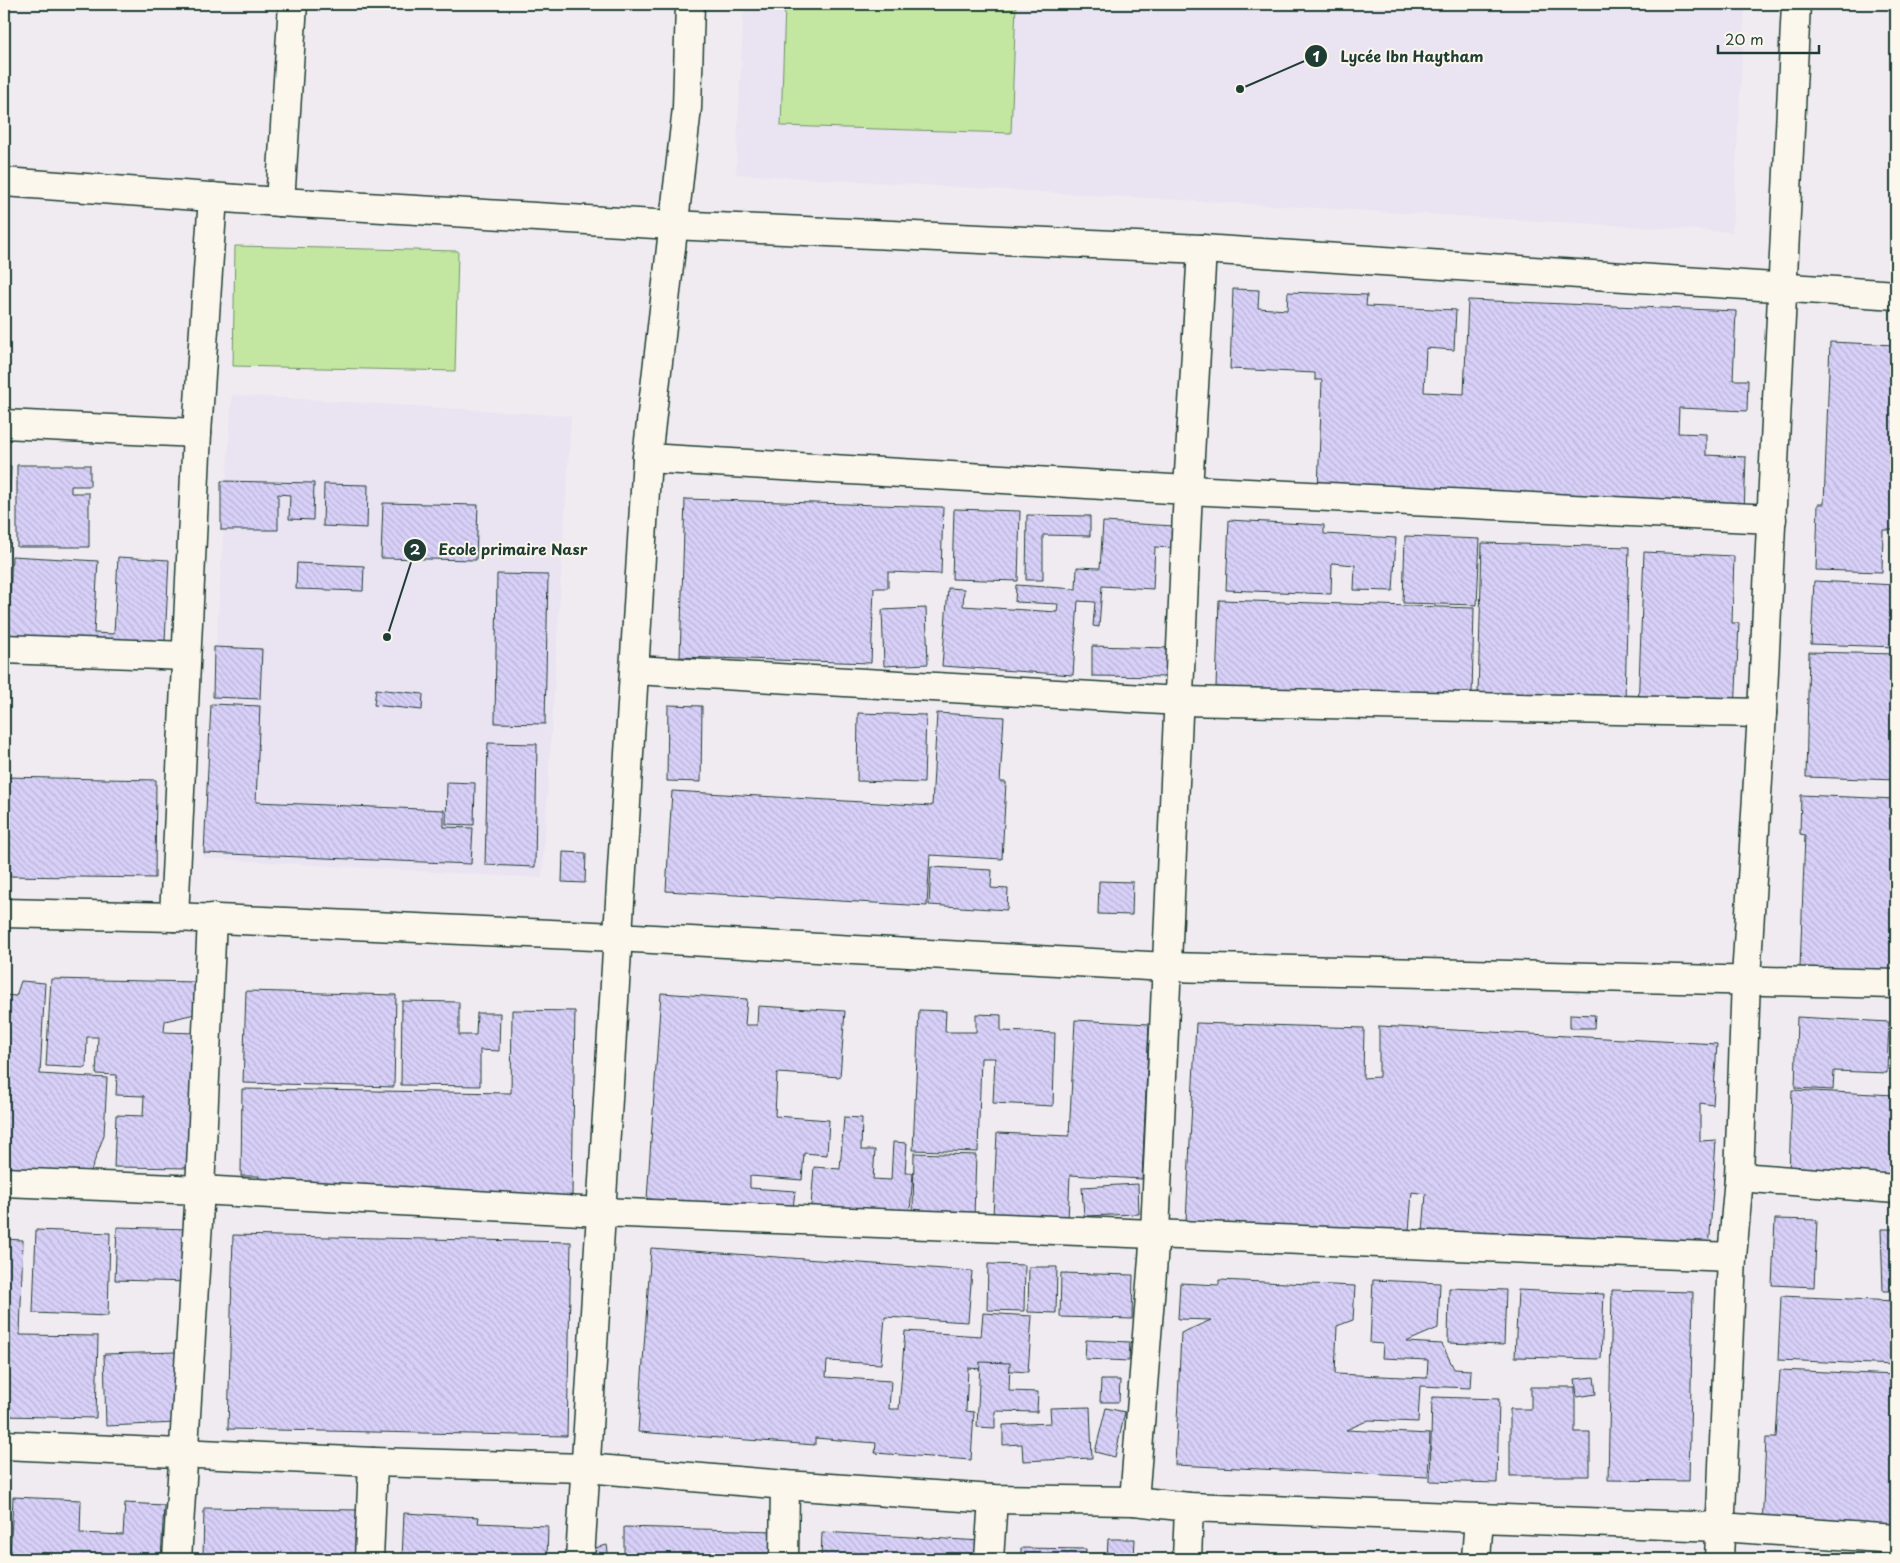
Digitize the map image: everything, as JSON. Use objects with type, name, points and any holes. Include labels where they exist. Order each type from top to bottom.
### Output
[{"type":"street","points":[[280,202],[293,4]]},
{"type":"street","points":[[580,1559],[616,937],[635,670],[646,458],[687,108],[690,4]]},
{"type":"street","points":[[1719,1559],[1732,1257],[1739,1177],[1746,979],[1772,518],[1796,4]]},
{"type":"street","points":[[4,182],[280,202],[672,226],[1202,249],[1896,295]]},
{"type":"street","points":[[174,916],[197,433],[213,197]]},
{"type":"street","points":[[1134,1501],[1155,1233],[1188,490],[1202,249]]},
{"type":"street","points":[[4,424],[197,433]]},
{"type":"street","points":[[646,458],[1188,490],[1772,518]]},
{"type":"street","points":[[4,649],[186,656]]},
{"type":"street","points":[[635,670],[1180,701],[1762,713]]},
{"type":"street","points":[[4,913],[174,916],[616,937],[1167,967],[1746,979],[1896,984]]},
{"type":"street","points":[[177,1559],[200,1190],[212,918]]},
{"type":"street","points":[[1739,1177],[1896,1189]]},
{"type":"street","points":[[4,1182],[200,1190],[600,1212],[1732,1257]]},
{"type":"street","points":[[4,1444],[373,1462],[586,1468],[785,1485],[993,1499],[1134,1501],[1189,1506],[1720,1527],[1896,1539]]},
{"type":"street","points":[[369,1559],[373,1462]]},
{"type":"street","points":[[784,1559],[785,1485]]},
{"type":"street","points":[[989,1559],[993,1499]]},
{"type":"street","points":[[1187,1559],[1189,1506]]},
{"type":"street","points":[[1476,1559],[1479,1518]]},
{"type":"shaded area","points":[[744,4],[1745,4],[1732,232],[736,174]]},
{"type":"shaded area","points":[[232,395],[571,416],[542,878],[203,858]]},
{"type":"green space","points":[[785,4],[1016,4],[1011,133],[781,126]]},
{"type":"green space","points":[[235,246],[458,251],[455,371],[233,366]]},
{"type":"building","points":[[1233,289],[1259,290],[1258,308],[1287,310],[1288,292],[1367,295],[1366,306],[1456,310],[1454,350],[1426,348],[1424,392],[1464,394],[1468,300],[1736,311],[1733,380],[1748,380],[1747,411],[1679,408],[1678,433],[1706,434],[1706,455],[1746,457],[1744,514],[1318,490],[1322,380],[1315,380],[1315,373],[1230,369]]},
{"type":"building","points":[[1830,342],[1896,345],[1895,530],[1883,530],[1882,572],[1816,570],[1818,504],[1824,504]]},
{"type":"building","points":[[4,465],[11,466],[8,551],[4,551]]},
{"type":"building","points":[[17,465],[90,465],[90,486],[71,486],[71,493],[89,493],[89,547],[17,547]]},
{"type":"building","points":[[221,481],[314,483],[313,520],[289,519],[290,495],[278,494],[278,530],[221,530]]},
{"type":"building","points":[[324,484],[368,485],[367,528],[323,526]]},
{"type":"building","points":[[685,499],[943,507],[941,574],[888,572],[888,588],[874,588],[871,663],[680,657]]},
{"type":"building","points":[[383,503],[478,505],[476,560],[381,558]]},
{"type":"building","points":[[954,509],[1020,511],[1018,581],[952,579]]},
{"type":"building","points":[[1027,515],[1090,516],[1090,536],[1043,535],[1043,580],[1026,580]]},
{"type":"building","points":[[1229,520],[1324,525],[1324,534],[1396,538],[1393,591],[1354,590],[1355,565],[1332,563],[1331,594],[1226,590]]},
{"type":"building","points":[[1103,522],[1175,526],[1173,548],[1155,547],[1153,589],[1102,586],[1099,627],[1093,626],[1095,602],[1078,601],[1073,675],[942,666],[948,588],[964,589],[963,606],[1057,612],[1058,604],[1015,602],[1016,585],[1076,589],[1077,567],[1100,568]]},
{"type":"building","points":[[1405,536],[1480,539],[1477,605],[1403,603]]},
{"type":"building","points":[[1482,543],[1629,547],[1625,699],[1478,695]]},
{"type":"building","points":[[1644,552],[1734,556],[1732,623],[1739,623],[1735,713],[1638,709]]},
{"type":"building","points":[[12,556],[98,561],[94,633],[114,634],[118,557],[169,560],[164,662],[7,654]]},
{"type":"building","points":[[297,563],[364,566],[363,591],[296,589]]},
{"type":"building","points":[[497,574],[548,575],[545,724],[495,723]]},
{"type":"building","points":[[1814,581],[1896,585],[1896,647],[1811,644]]},
{"type":"building","points":[[1219,600],[1474,608],[1472,695],[1216,687]]},
{"type":"building","points":[[926,608],[928,664],[884,666],[882,610]]},
{"type":"building","points":[[1092,646],[1171,648],[1170,677],[1092,676]]},
{"type":"building","points":[[214,647],[262,649],[260,699],[213,697]]},
{"type":"building","points":[[1809,652],[1896,654],[1896,780],[1806,777]]},
{"type":"building","points":[[376,689],[423,694],[422,710],[374,705]]},
{"type":"building","points":[[211,704],[260,706],[256,802],[444,810],[444,827],[473,828],[471,864],[204,853]]},
{"type":"building","points":[[668,705],[702,706],[701,782],[667,781]]},
{"type":"building","points":[[858,713],[926,715],[924,783],[857,781]]},
{"type":"building","points":[[937,713],[1004,717],[1000,782],[1006,782],[1002,859],[930,855],[927,906],[666,891],[672,791],[932,806]]},
{"type":"building","points":[[488,743],[537,744],[535,867],[485,865]]},
{"type":"building","points":[[4,777],[156,780],[155,878],[4,876]]},
{"type":"building","points":[[447,782],[475,783],[474,825],[446,824]]},
{"type":"building","points":[[1801,795],[1896,799],[1896,971],[1800,968],[1805,835],[1800,834]]},
{"type":"building","points":[[563,852],[586,853],[585,883],[562,882]]},
{"type":"building","points":[[931,867],[992,870],[991,888],[1008,889],[1007,910],[929,905]]},
{"type":"building","points":[[1099,881],[1133,882],[1132,915],[1098,914]]},
{"type":"building","points":[[51,979],[196,982],[195,1014],[165,1021],[164,1032],[196,1033],[191,1168],[114,1167],[116,1115],[143,1116],[144,1096],[116,1095],[117,1075],[96,1074],[98,1037],[87,1037],[86,1068],[46,1066]]},
{"type":"building","points":[[21,981],[45,983],[40,1074],[107,1078],[104,1135],[88,1179],[4,1175],[4,995],[16,996]]},
{"type":"building","points":[[246,991],[396,995],[394,1087],[243,1083]]},
{"type":"building","points":[[661,993],[747,999],[745,1025],[757,1025],[758,1006],[845,1011],[840,1077],[777,1073],[775,1116],[829,1120],[827,1155],[804,1153],[802,1180],[750,1176],[750,1188],[795,1191],[793,1208],[647,1199]]},
{"type":"building","points":[[402,1001],[459,1002],[459,1035],[476,1035],[477,1013],[500,1013],[499,1051],[480,1050],[480,1086],[401,1085]]},
{"type":"building","points":[[512,1010],[575,1011],[572,1196],[258,1191],[259,1176],[241,1176],[242,1089],[511,1093]]},
{"type":"building","points":[[919,1010],[946,1011],[945,1032],[976,1032],[976,1014],[1001,1015],[1001,1031],[1055,1033],[1053,1106],[993,1103],[995,1058],[981,1058],[978,1152],[913,1150]]},
{"type":"building","points":[[1570,1014],[1595,1015],[1594,1028],[1570,1028]]},
{"type":"building","points":[[1797,1017],[1889,1022],[1887,1073],[1834,1071],[1833,1090],[1795,1088]]},
{"type":"building","points":[[1075,1020],[1149,1024],[1142,1179],[1070,1175],[1068,1220],[993,1216],[997,1133],[1069,1136]]},
{"type":"building","points":[[1196,1023],[1364,1028],[1363,1078],[1379,1077],[1379,1026],[1717,1044],[1713,1105],[1700,1103],[1700,1141],[1716,1140],[1709,1251],[1423,1232],[1426,1194],[1412,1192],[1409,1231],[1372,1229],[1339,1231],[1186,1221]]},
{"type":"building","points":[[1896,1064],[1896,1178],[1789,1174],[1792,1090],[1895,1095]]},
{"type":"building","points":[[844,1117],[862,1118],[861,1150],[875,1150],[873,1179],[891,1180],[893,1142],[907,1143],[905,1173],[913,1173],[910,1212],[811,1206],[814,1167],[840,1169]]},
{"type":"building","points":[[914,1153],[976,1155],[974,1217],[913,1215]]},
{"type":"building","points":[[1138,1184],[1139,1214],[1084,1216],[1082,1187]]},
{"type":"building","points":[[1775,1219],[1817,1220],[1814,1287],[1772,1285]]},
{"type":"building","points":[[117,1227],[190,1229],[189,1282],[115,1280]]},
{"type":"building","points":[[1881,1229],[1896,1229],[1896,1291],[1883,1291]]},
{"type":"building","points":[[36,1230],[110,1233],[108,1316],[33,1313]]},
{"type":"building","points":[[233,1235],[571,1242],[567,1436],[228,1429]]},
{"type":"building","points":[[4,1239],[23,1240],[20,1335],[98,1336],[96,1418],[4,1416]]},
{"type":"building","points":[[651,1248],[972,1271],[968,1322],[885,1317],[881,1364],[827,1361],[826,1377],[891,1381],[889,1409],[899,1409],[905,1331],[981,1336],[983,1313],[1032,1316],[1028,1372],[968,1368],[966,1411],[974,1412],[971,1460],[875,1453],[876,1443],[815,1438],[815,1445],[638,1432]]},
{"type":"building","points":[[988,1264],[1025,1265],[1024,1311],[987,1310]]},
{"type":"building","points":[[1029,1267],[1057,1267],[1056,1313],[1028,1312]]},
{"type":"building","points":[[1061,1273],[1133,1275],[1132,1319],[1060,1317]]},
{"type":"building","points":[[1219,1280],[1355,1286],[1353,1320],[1337,1326],[1335,1374],[1427,1378],[1428,1360],[1382,1358],[1383,1344],[1370,1343],[1373,1280],[1440,1283],[1438,1328],[1406,1342],[1442,1344],[1454,1369],[1471,1370],[1470,1388],[1420,1386],[1418,1422],[1369,1420],[1346,1430],[1430,1434],[1428,1477],[1175,1465],[1181,1333],[1211,1320],[1178,1319],[1180,1283],[1219,1285]]},
{"type":"building","points":[[1449,1288],[1506,1290],[1504,1345],[1448,1343]]},
{"type":"building","points":[[1518,1290],[1604,1294],[1601,1359],[1515,1357]]},
{"type":"building","points":[[1612,1290],[1693,1292],[1689,1481],[1608,1480]]},
{"type":"building","points":[[1781,1296],[1896,1301],[1896,1365],[1778,1360]]},
{"type":"building","points":[[1086,1340],[1130,1342],[1129,1361],[1085,1359]]},
{"type":"building","points":[[176,1352],[178,1423],[106,1426],[104,1354]]},
{"type":"building","points":[[980,1362],[1010,1363],[1009,1391],[1038,1392],[1037,1412],[995,1411],[995,1428],[977,1427]]},
{"type":"building","points":[[1780,1370],[1896,1375],[1896,1534],[1762,1528],[1766,1438],[1776,1438]]},
{"type":"building","points":[[1594,1377],[1596,1394],[1577,1397],[1575,1379]]},
{"type":"building","points":[[1101,1380],[1120,1380],[1119,1402],[1100,1402]]},
{"type":"building","points":[[1531,1387],[1575,1387],[1575,1432],[1590,1432],[1590,1476],[1510,1476],[1510,1409],[1531,1409]]},
{"type":"building","points":[[1432,1397],[1499,1399],[1497,1483],[1430,1481]]},
{"type":"building","points":[[1090,1407],[1092,1458],[1023,1461],[1022,1444],[1003,1445],[1003,1425],[1051,1423],[1050,1408]]},
{"type":"building","points":[[1106,1408],[1125,1412],[1115,1457],[1095,1452]]},
{"type":"building","points":[[13,1497],[81,1500],[80,1533],[123,1535],[125,1503],[164,1505],[161,1559],[10,1559]]},
{"type":"building","points":[[204,1508],[361,1510],[360,1559],[203,1559]]},
{"type":"building","points":[[404,1513],[479,1517],[478,1523],[548,1526],[547,1559],[402,1559]]},
{"type":"building","points":[[624,1527],[775,1531],[774,1559],[624,1559]]},
{"type":"building","points":[[822,1532],[982,1541],[981,1559],[821,1559]]},
{"type":"building","points":[[1108,1539],[1135,1539],[1134,1559],[1107,1559]]},
{"type":"building","points":[[607,1545],[609,1559],[593,1559],[591,1549]]},
{"type":"building","points":[[1021,1548],[1086,1549],[1086,1559],[1021,1559]]},
{"type":"building","points":[[1228,1553],[1347,1559],[1227,1559]]},
{"type":"place","name":"Lycée Ibn Haytham","points":[[1240,89]]},
{"type":"place","name":"Ecole primaire Nasr","points":[[387,637]]}]
